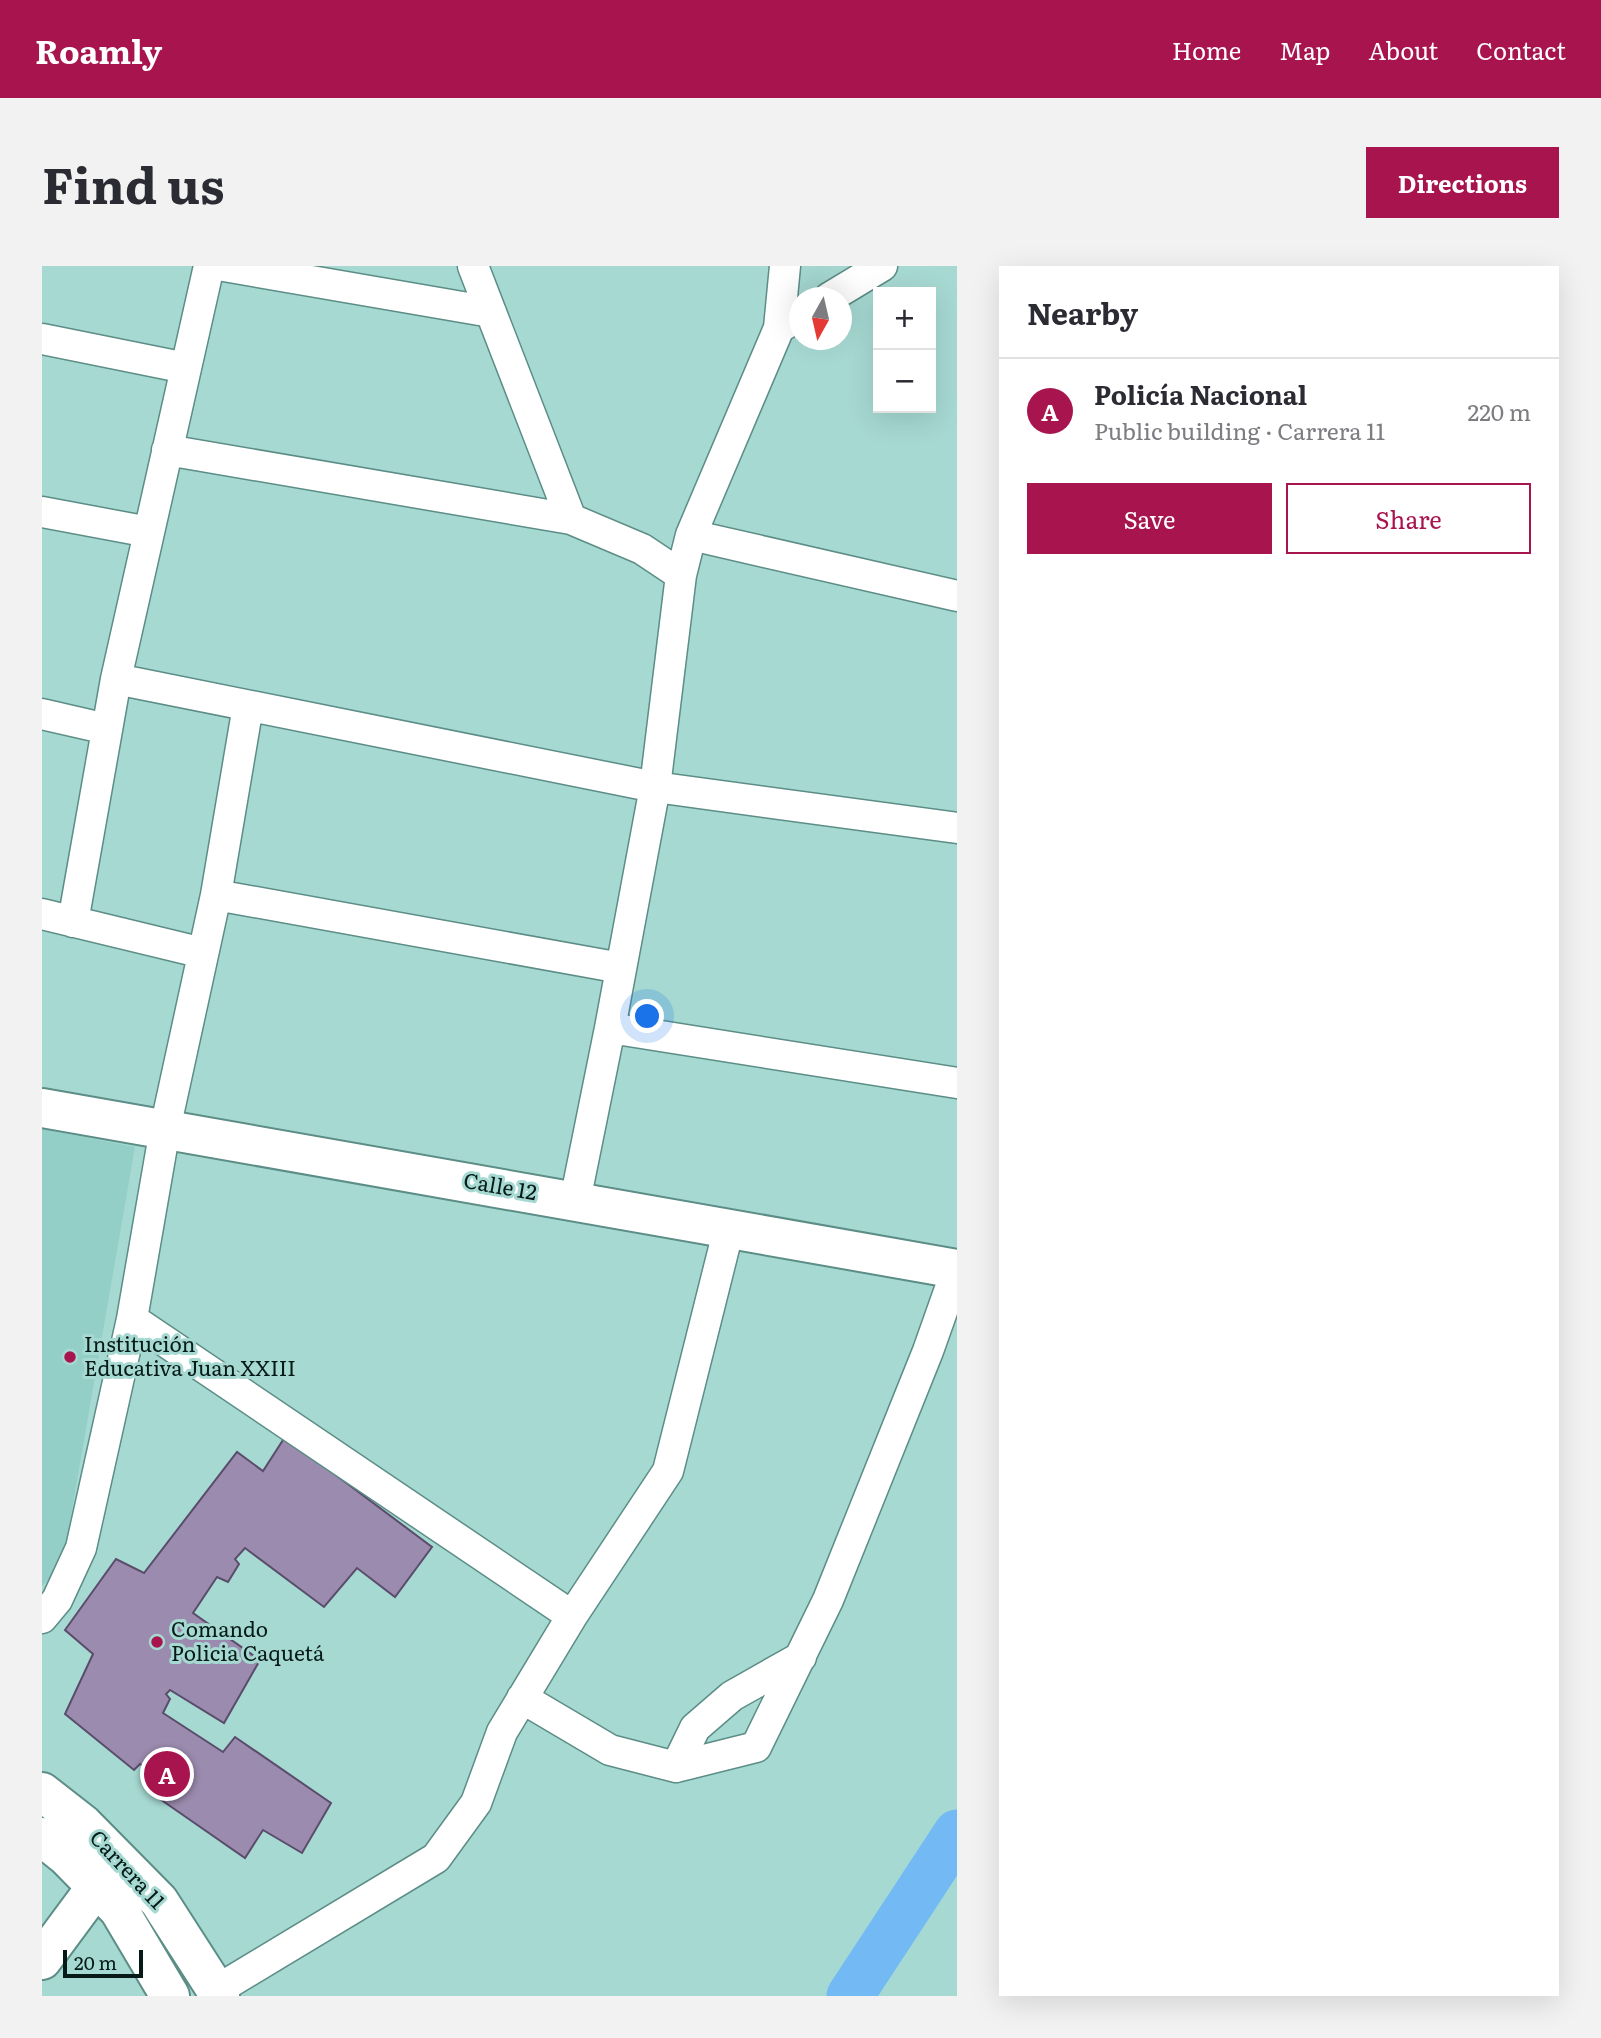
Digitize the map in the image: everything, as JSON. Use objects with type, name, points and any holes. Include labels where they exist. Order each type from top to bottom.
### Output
[{"type":"street","points":[[73,922],[116,679],[209,266]]},
{"type":"street","points":[[224,266],[491,312]]},
{"type":"street","points":[[473,266],[571,519]]},
{"type":"street","points":[[575,1200],[655,787],[681,576],[691,535],[789,322],[785,266]]},
{"type":"street","points":[[848,287],[882,266]]},
{"type":"street","points":[[42,339],[186,368]]},
{"type":"street","points":[[167,450],[571,519],[642,550],[681,576]]},
{"type":"street","points":[[42,512],[149,532]]},
{"type":"street","points":[[691,535],[957,596]]},
{"type":"street","points":[[116,679],[655,787],[957,828]]},
{"type":"street","points":[[42,1618],[57,1600],[81,1548],[132,1319],[165,1129],[216,895],[248,706]]},
{"type":"street","points":[[42,714],[107,729]]},
{"type":"street","points":[[216,895],[621,968]]},
{"type":"street","points":[[42,914],[203,953]]},
{"type":"street","points":[[610,1028],[957,1083]]},
{"type":"street","name":"Calle 12","points":[[42,1108],[957,1269]]},
{"type":"street","points":[[218,1993],[436,1858],[476,1803],[502,1732],[572,1616],[668,1471],[729,1228]]},
{"type":"street","points":[[522,1698],[610,1749],[676,1767],[756,1747],[828,1601],[928,1351],[957,1269]]},
{"type":"street","points":[[132,1319],[572,1616]]},
{"type":"street","points":[[676,1767],[695,1728],[732,1696],[800,1657]]},
{"type":"street","name":"Carrera 11","points":[[42,1792],[83,1824],[159,1901],[218,1993]]},
{"type":"street","name":"Carrera 11","points":[[42,1837],[66,1856],[119,1910],[170,1996]]},
{"type":"street","points":[[42,1959],[96,1887]]},
{"type":"shaded area","name":"Institución Educativa Juan XXIII","points":[[42,1129],[135,1147],[62,1567],[42,1586]]},
{"type":"building","name":"Comando Policia Caquetá","points":[[285,1437],[432,1547],[395,1597],[357,1568],[324,1607],[245,1548],[235,1559],[239,1564],[228,1582],[217,1577],[193,1613],[260,1660],[224,1723],[170,1690],[166,1694],[170,1699],[163,1713],[223,1752],[235,1737],[331,1803],[302,1853],[263,1830],[245,1858],[157,1797],[161,1788],[149,1778],[150,1770],[140,1764],[134,1770],[65,1714],[93,1654],[65,1630],[116,1559],[144,1573],[237,1452],[263,1471]]},
{"type":"waterway","points":[[850,1996],[957,1833]]},
{"type":"place","name":"Institución Educativa Juan XXIII","points":[[70,1357]]},
{"type":"place","name":"Comando Policia Caquetá","points":[[157,1642]]},
{"type":"place","name":"Policía Nacional","points":[[167,1774]]}]
